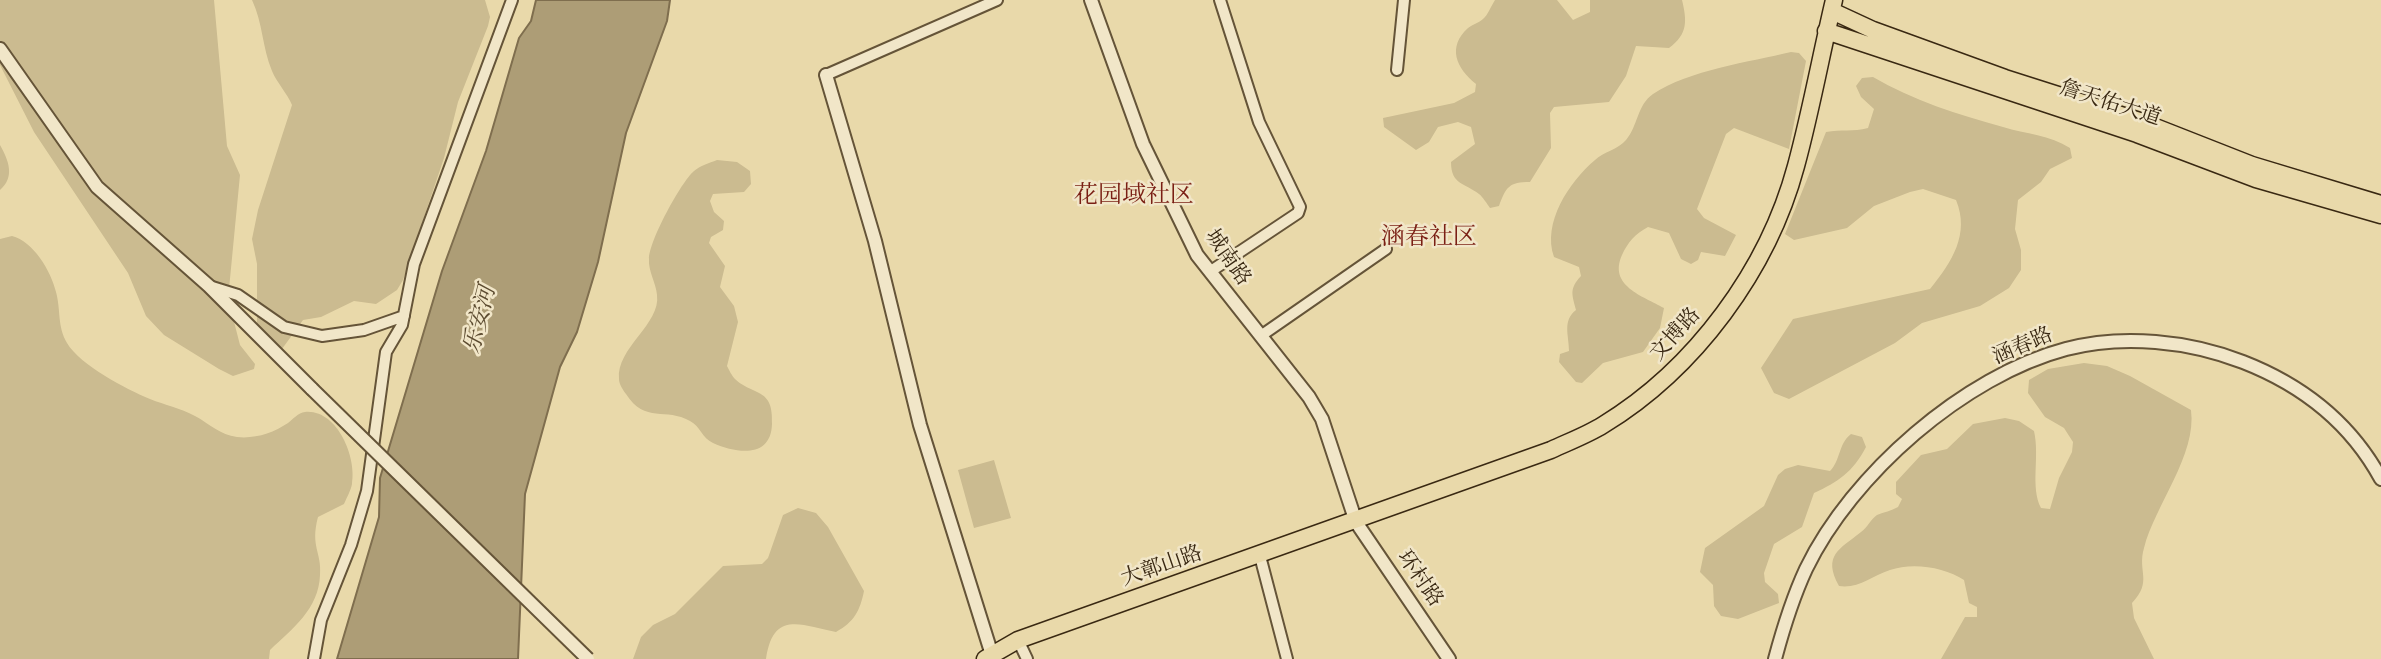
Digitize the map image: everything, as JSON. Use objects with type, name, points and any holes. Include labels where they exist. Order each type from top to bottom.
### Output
[{"type":"main road","name":"文博路","points":[[1356,522],[1505,468],[1602,426],[1651,392],[1680,366],[1731,302],[1771,229],[1796,167],[1833,6]]},
{"type":"main road","name":"詹天佑大道","points":[[1833,6],[1873,30],[2005,78],[2140,121],[2252,165],[2381,204]]},
{"type":"main road","name":"詹天佑大道","points":[[1826,32],[2137,134],[2256,179],[2381,215]]},
{"type":"main road","name":"大鄣山路","points":[[989,657],[1018,640],[1356,522]]},
{"type":"street","points":[[314,659],[321,620],[351,545],[367,491],[386,352],[404,316],[414,264],[512,0]]},
{"type":"street","points":[[989,657],[920,425],[875,241],[825,75],[997,0]]},
{"type":"street","name":"城南路","points":[[1091,0],[1143,144],[1197,255],[1262,335],[1322,419],[1356,522]]},
{"type":"street","points":[[1210,271],[1298,213],[1300,207],[1259,122],[1220,0]]},
{"type":"street","points":[[1396,70],[1404,0]]},
{"type":"street","points":[[0,49],[97,187],[209,286],[588,659]]},
{"type":"street","points":[[1262,335],[1386,249]]},
{"type":"street","points":[[209,286],[238,295],[284,327],[322,336],[364,330],[404,316]]},
{"type":"street","name":"涵春路","points":[[1775,659],[1807,568],[1842,510],[1869,477],[1930,424],[1996,377],[2069,348],[2147,342],[2180,344],[2213,350],[2257,367],[2318,401],[2346,429],[2381,479]]},
{"type":"street","name":"环村路","points":[[1356,522],[1449,659]]},
{"type":"street","points":[[1259,556],[1287,659]]},
{"type":"street","points":[[1018,640],[1027,659]]},
{"type":"shaded area","points":[[0,0],[214,0],[227,146],[240,175],[229,289],[231,310],[240,345],[255,364],[254,369],[233,376],[164,335],[146,316],[128,273],[34,132],[0,65]]},
{"type":"shaded area","points":[[252,0],[485,0],[490,17],[458,102],[444,158],[403,280],[397,290],[376,304],[354,301],[321,317],[303,320],[282,349],[270,352],[257,331],[257,264],[252,239],[258,210],[292,105],[272,71]]},
{"type":"shaded area","points":[[1495,0],[1557,0],[1573,20],[1590,12],[1590,0],[1682,0],[1685,21],[1680,38],[1669,48],[1636,46],[1626,76],[1609,102],[1554,107],[1550,113],[1551,148],[1530,182],[1509,187],[1499,206],[1490,208],[1479,194],[1453,175],[1451,162],[1475,144],[1471,127],[1458,122],[1438,127],[1429,142],[1416,150],[1384,127],[1383,118],[1454,103],[1475,92],[1476,84],[1463,71],[1456,50],[1461,35],[1485,17]]},
{"type":"shaded area","points":[[1791,52],[1799,53],[1806,61],[1789,149],[1734,128],[1726,134],[1697,209],[1704,218],[1736,235],[1725,256],[1701,252],[1698,260],[1691,264],[1681,259],[1669,233],[1648,227],[1636,236],[1622,255],[1620,275],[1630,289],[1664,308],[1660,328],[1643,352],[1603,363],[1582,383],[1576,382],[1559,362],[1560,354],[1569,351],[1567,329],[1569,319],[1576,310],[1572,292],[1581,276],[1579,267],[1554,257],[1551,244],[1555,217],[1567,191],[1595,160],[1626,140],[1644,104],[1653,94],[1702,73]]},
{"type":"shaded area","points":[[1873,77],[1920,100],[1953,112],[2054,140],[2070,148],[2072,158],[2050,169],[2041,182],[2018,200],[2015,229],[2021,250],[2021,270],[2009,288],[1980,306],[1922,323],[1895,343],[1789,399],[1774,393],[1761,368],[1793,319],[1930,289],[1952,258],[1960,236],[1960,212],[1956,200],[1923,189],[1874,206],[1847,228],[1794,240],[1785,234],[1826,132],[1868,128],[1874,109],[1861,97],[1856,86],[1862,78]]},
{"type":"shaded area","points":[[0,145],[6,157],[9,174],[0,190]]},
{"type":"shaded area","points":[[717,160],[737,162],[750,171],[751,184],[744,192],[713,194],[710,201],[714,212],[724,221],[723,230],[711,237],[709,243],[725,266],[720,287],[734,306],[738,322],[727,366],[735,379],[766,398],[772,412],[770,435],[766,443],[752,450],[723,447],[709,441],[690,421],[641,409],[633,403],[619,381],[624,357],[646,326],[656,306],[657,295],[649,259],[660,226],[688,177],[699,168]]},
{"type":"shaded area","points":[[12,236],[34,250],[50,275],[67,343],[82,360],[104,376],[140,395],[189,413],[231,436],[250,437],[264,434],[282,427],[305,412],[327,418],[342,437],[351,461],[352,484],[344,504],[318,517],[315,535],[320,575],[315,598],[303,617],[270,650],[269,659],[0,659],[0,239]]},
{"type":"shaded area","points":[[2084,363],[2107,366],[2130,376],[2191,410],[2188,444],[2149,532],[2142,556],[2142,588],[2132,603],[2134,618],[2154,659],[1941,659],[1965,617],[1977,617],[1977,607],[1969,603],[1964,580],[1938,569],[1908,566],[1890,570],[1859,584],[1839,586],[1832,567],[1840,548],[1877,515],[1898,507],[1902,499],[1896,494],[1896,482],[1921,455],[1947,449],[1973,424],[2005,418],[2019,421],[2034,431],[2036,491],[2041,508],[2050,509],[2059,478],[2072,452],[2073,442],[2064,428],[2045,417],[2028,393],[2029,380],[2048,369]]},
{"type":"shaded area","points":[[1851,434],[1862,437],[1866,447],[1861,456],[1844,475],[1814,493],[1802,527],[1774,544],[1764,573],[1765,582],[1778,594],[1779,603],[1738,619],[1721,616],[1714,606],[1713,585],[1700,572],[1705,548],[1764,506],[1778,475],[1785,469],[1798,465],[1830,471],[1844,442]]},
{"type":"shaded area","points":[[994,460],[1011,518],[974,528],[958,470]]},
{"type":"shaded area","points":[[798,508],[816,513],[828,527],[864,591],[852,620],[836,632],[790,624],[782,627],[770,643],[766,659],[633,659],[641,637],[653,625],[675,614],[723,566],[762,564],[768,558],[783,515]]},
{"type":"water","name":"乐安河","points":[[536,0],[670,0],[667,21],[626,133],[598,262],[577,332],[560,367],[525,494],[518,659],[337,659],[379,517],[380,478],[442,271],[486,151],[519,38],[531,21]]},
{"type":"district","name":"花园域社区","points":[[1134,196]]},
{"type":"district","name":"涵春社区","points":[[1429,238]]}]
